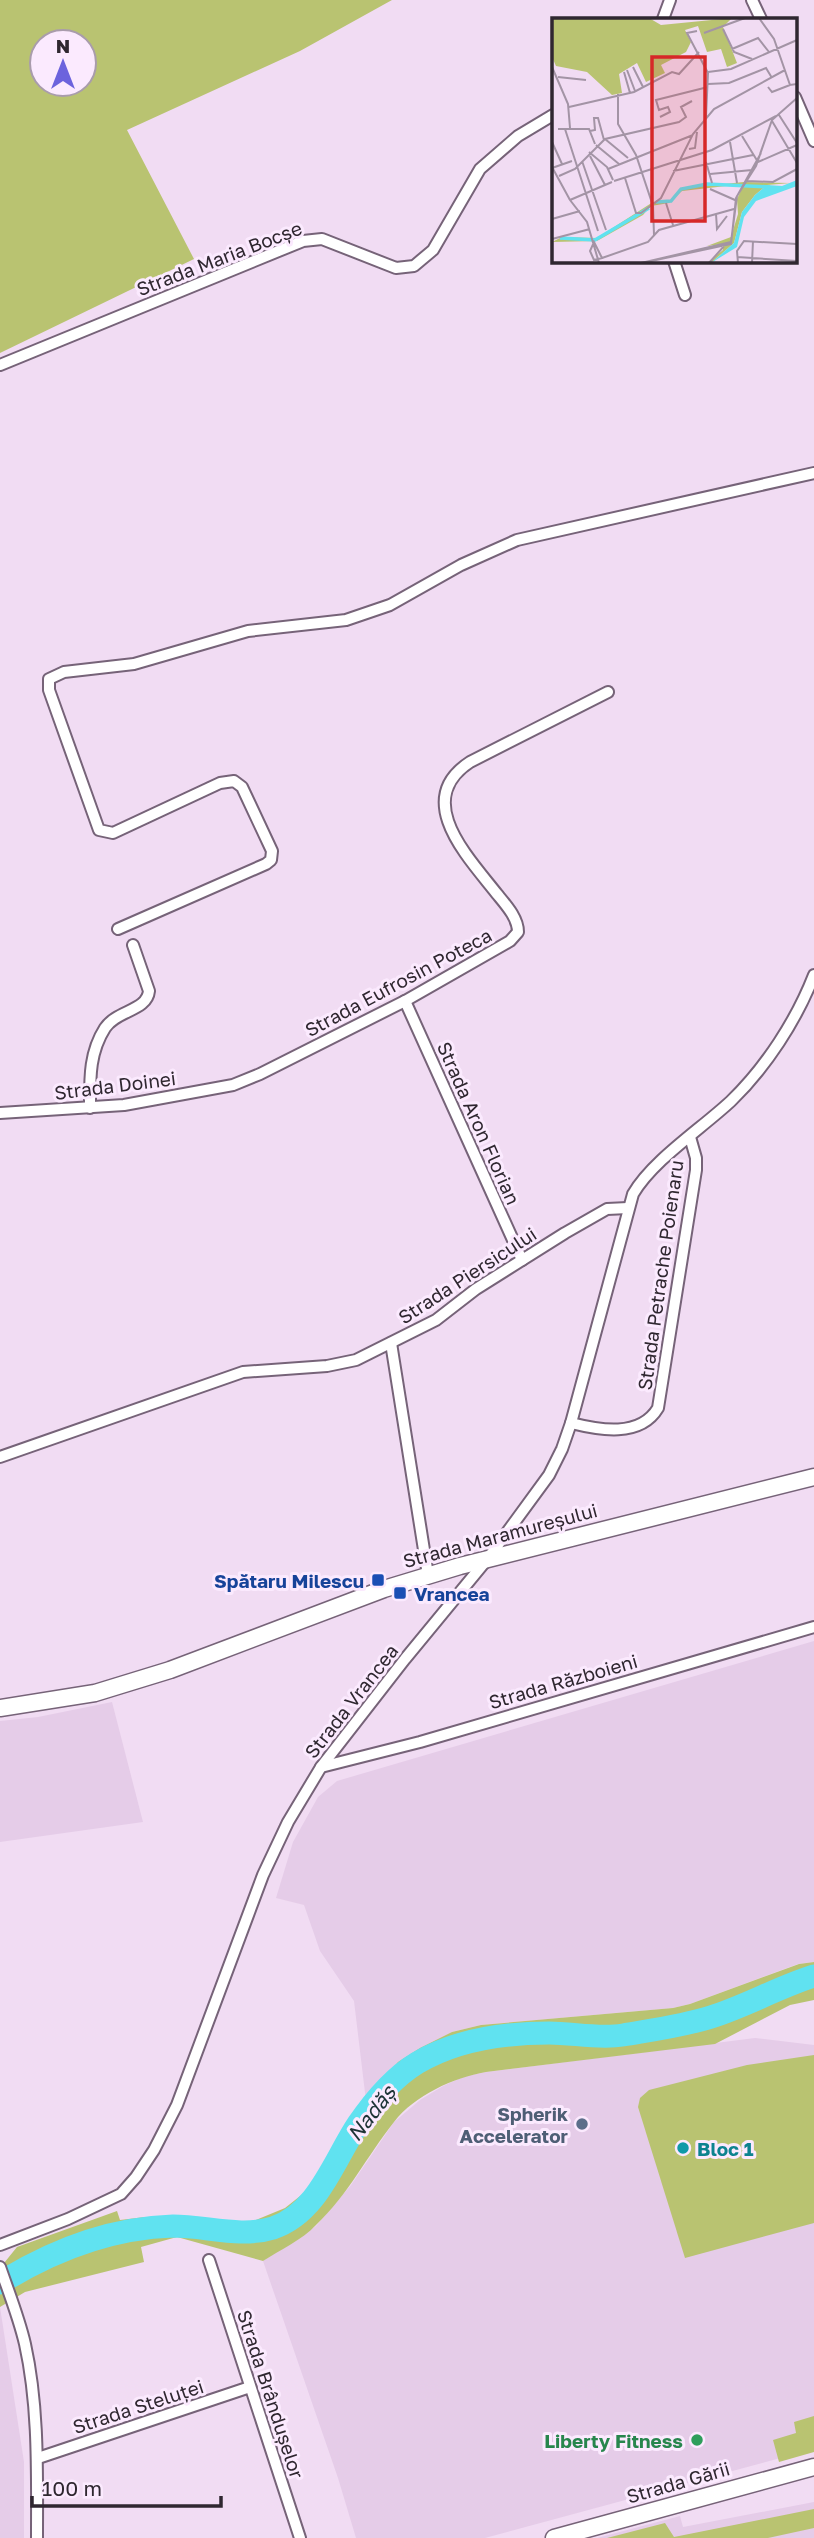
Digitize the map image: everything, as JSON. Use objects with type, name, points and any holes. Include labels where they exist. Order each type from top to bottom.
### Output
[{"type":"main road","name":"Strada Maramureșului","points":[[0,1707],[85,1695],[157,1674],[428,1575],[470,1569],[489,1557],[814,1477]]},
{"type":"main road","name":"Strada Gării","points":[[554,2538],[814,2467]]},
{"type":"street","points":[[663,18],[670,0]]},
{"type":"street","points":[[752,0],[761,18]]},
{"type":"street","points":[[796,99],[814,141]]},
{"type":"street","name":"Strada Maria Bocșe","points":[[0,365],[303,241],[321,239],[396,268],[414,266],[433,250],[480,169],[518,136],[552,116]]},
{"type":"street","points":[[674,262],[685,295]]},
{"type":"street","points":[[118,929],[266,864],[271,860],[272,851],[242,787],[234,781],[220,783],[113,832],[99,830],[48,690],[49,679],[54,675],[134,664],[248,631],[346,620],[390,605],[461,565],[517,540],[814,473]]},
{"type":"street","name":"Strada Eufrosin Poteca","points":[[233,1085],[405,1001],[509,941],[518,932],[507,907],[475,866],[446,819],[444,797],[448,784],[455,774],[470,762],[608,692]]},
{"type":"street","points":[[90,1108],[90,1066],[100,1038],[111,1020],[141,1005],[148,996],[149,991],[133,946]]},
{"type":"street","points":[[489,1557],[549,1475],[562,1449],[628,1208],[640,1182],[732,1100],[757,1073],[784,1034],[814,975]]},
{"type":"street","name":"Strada Aron Florian","points":[[405,1001],[522,1260]]},
{"type":"street","name":"Strada Doinei","points":[[0,1113],[124,1105],[233,1085]]},
{"type":"street","name":"Strada Petrache Poienaru","points":[[571,1423],[595,1429],[620,1430],[649,1420],[659,1408],[696,1170],[690,1136]]},
{"type":"street","name":"Strada Piersicului","points":[[0,1457],[223,1378],[257,1370],[338,1365],[356,1360],[436,1320],[476,1289],[607,1209],[628,1208]]},
{"type":"street","points":[[391,1343],[428,1575]]},
{"type":"street","name":"Strada Vrancea","points":[[0,2245],[68,2219],[121,2194],[136,2177],[177,2105],[263,1875],[288,1822],[321,1767],[470,1569],[507,1553]]},
{"type":"street","name":"Strada Războieni","points":[[321,1767],[420,1742],[814,1627]]},
{"type":"street","name":"Strada Brândușelor","points":[[209,2260],[300,2538]]},
{"type":"street","points":[[0,2267],[28,2358],[38,2458],[37,2538]]},
{"type":"street","name":"Strada Steluței","points":[[38,2458],[250,2387]]},
{"type":"shaded area","points":[[814,1641],[814,1962],[798,1964],[673,2008],[481,2025],[452,2032],[382,2080],[366,2101],[354,2001],[320,1951],[304,1905],[276,1898],[293,1842],[318,1797],[337,1781]]},
{"type":"shaded area","points":[[112,1702],[143,1822],[0,1842],[0,1721],[38,1717]]},
{"type":"shaded area","points":[[755,2038],[814,2045],[814,2449],[485,2538],[356,2538],[263,2261],[316,2226],[351,2185],[394,2122],[420,2100],[465,2076]]},
{"type":"shaded area","points":[[0,2307],[24,2462],[24,2538],[0,2538]]},
{"type":"shaded area","points":[[814,2502],[814,2538],[597,2538],[680,2516],[683,2527]]},
{"type":"green space","points":[[0,0],[392,0],[300,51],[127,130],[194,259],[0,353]]},
{"type":"green space","points":[[814,1962],[814,2000],[790,2005],[715,2044],[486,2072],[436,2089],[413,2104],[394,2122],[348,2188],[316,2225],[298,2240],[263,2261],[177,2237],[141,2247],[144,2262],[25,2292],[0,2307],[0,2268],[17,2247],[117,2211],[120,2220],[145,2217],[251,2222],[285,2208],[314,2185],[366,2101],[398,2062],[452,2032],[481,2025],[673,2008],[799,1964]]},
{"type":"green space","points":[[814,2055],[814,2223],[685,2258],[638,2107],[640,2098],[649,2090],[747,2065]]},
{"type":"green space","points":[[814,2416],[814,2452],[779,2462],[773,2440],[796,2433],[794,2422]]},
{"type":"green space","points":[[814,2509],[814,2528],[768,2538],[607,2538],[665,2523],[674,2537]]},
{"type":"waterway","name":"Nadăș","points":[[0,2283],[61,2251],[127,2231],[185,2226],[249,2232],[273,2228],[289,2221],[313,2198],[358,2124],[384,2090],[417,2063],[447,2049],[481,2039],[515,2034],[614,2036],[678,2025],[724,2013],[814,1976]]},
{"type":"place","name":"Spătaru Milescu","points":[[378,1580]]},
{"type":"place","name":"Vrancea","points":[[400,1593]]},
{"type":"place","name":"Spherik Accelerator","points":[[582,2124]]},
{"type":"place","name":"Bloc 1","points":[[683,2148]]},
{"type":"place","name":"Liberty Fitness","points":[[697,2440]]}]
